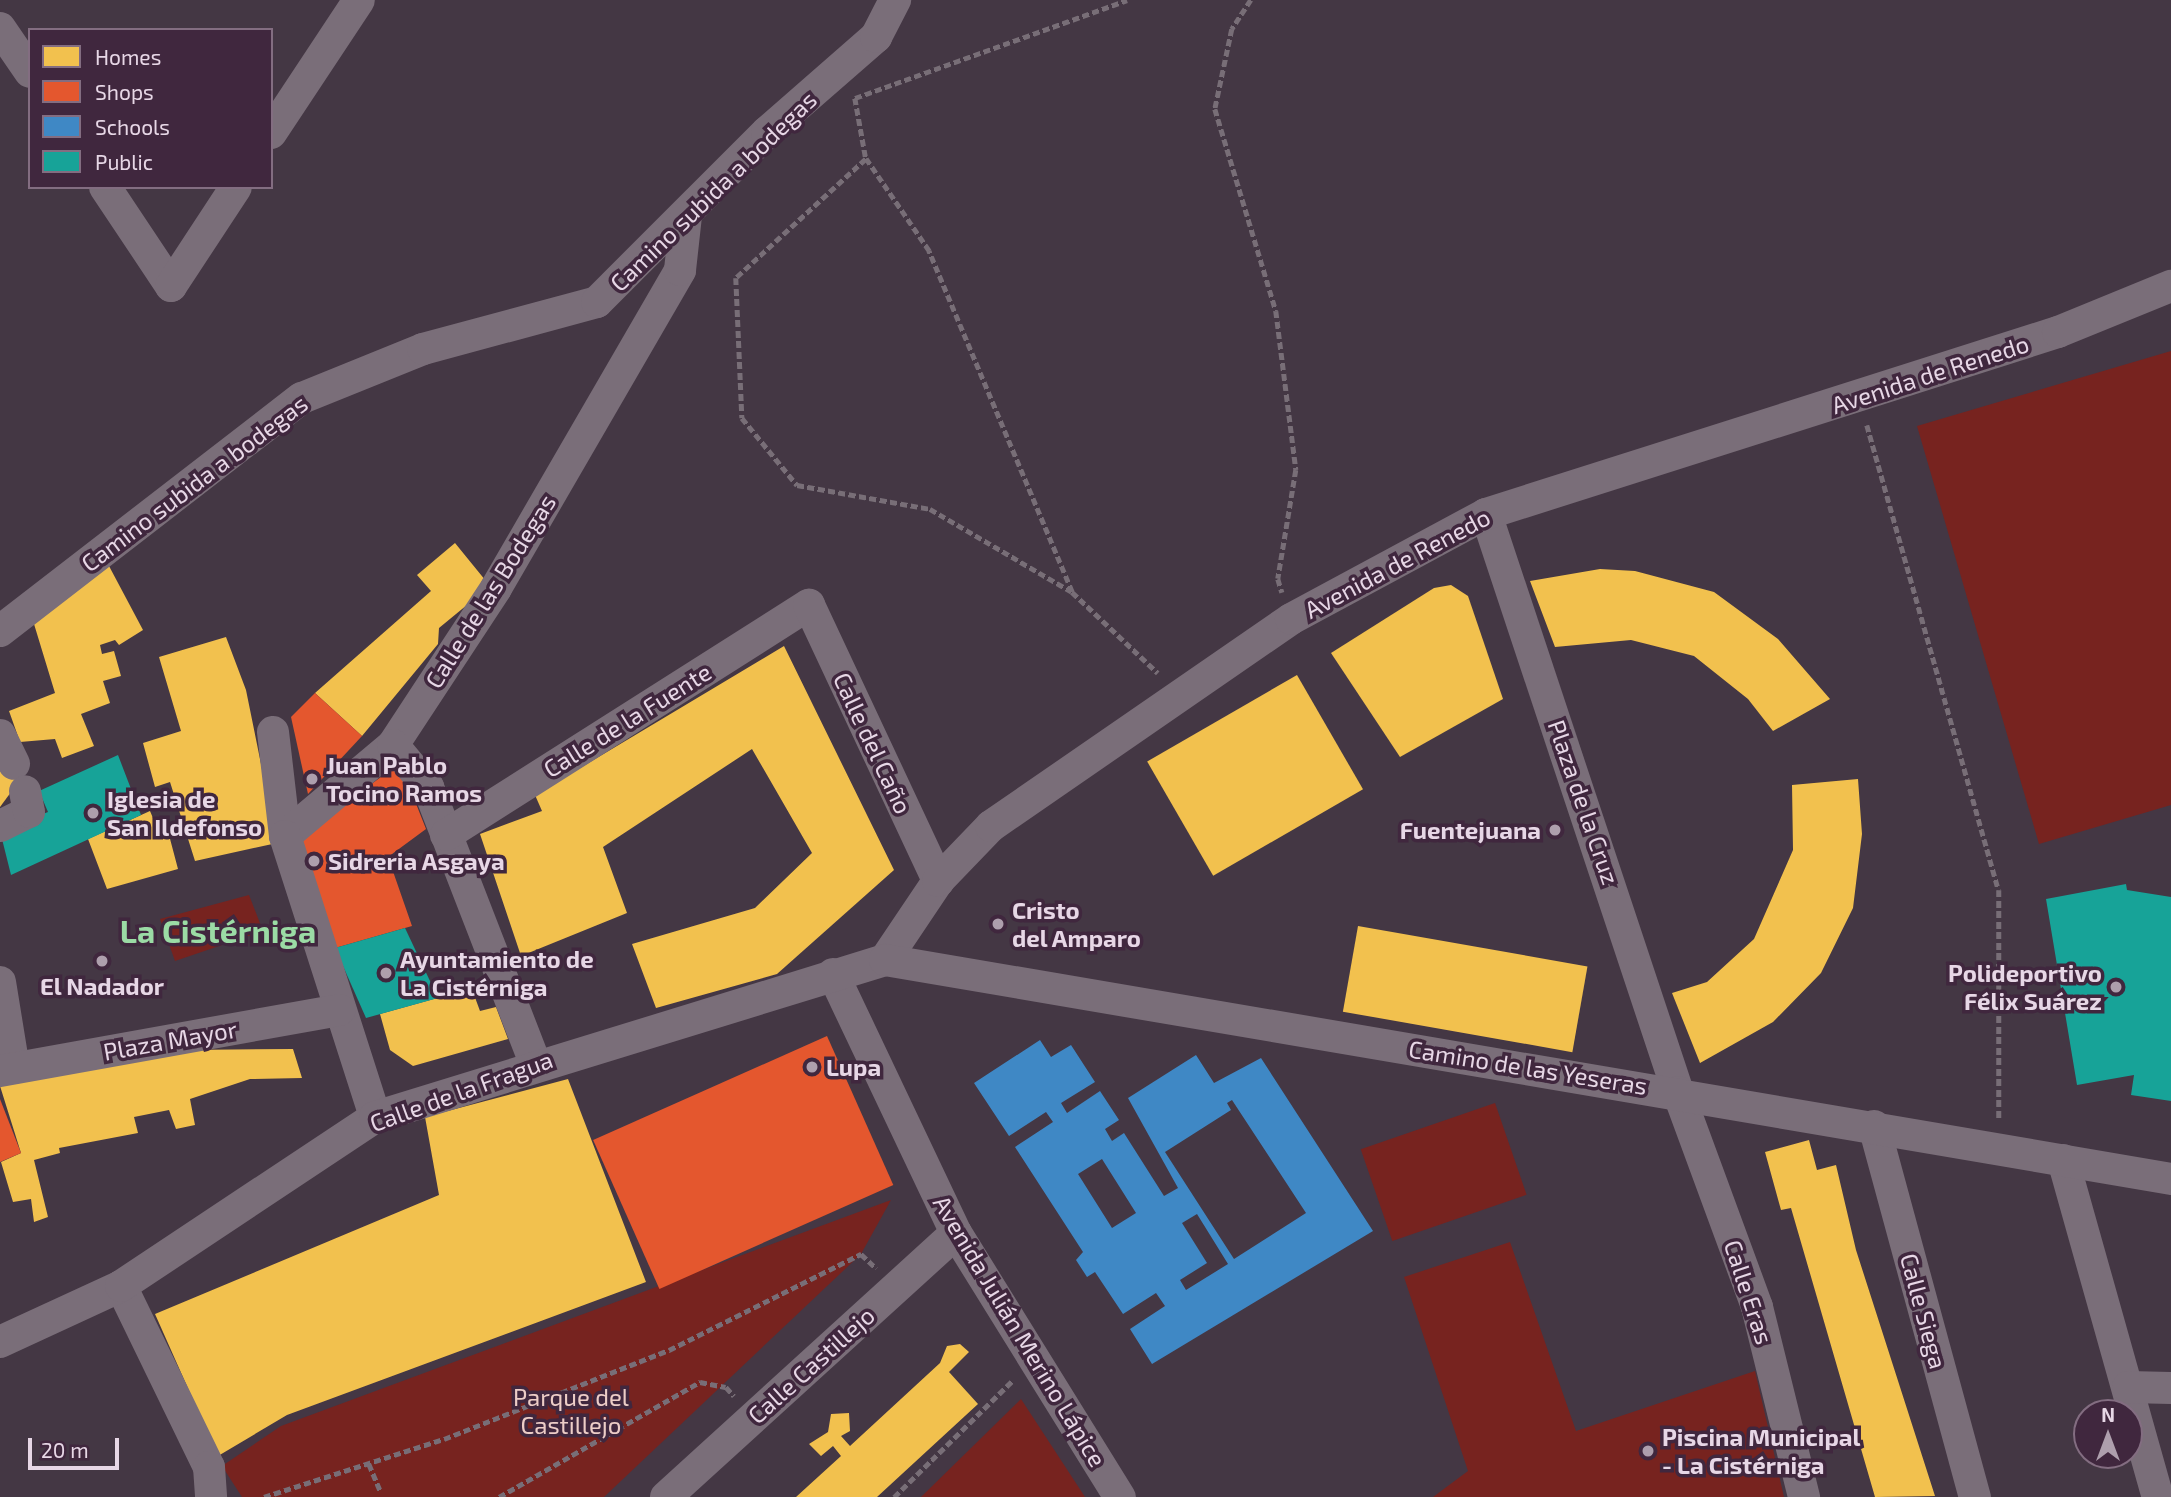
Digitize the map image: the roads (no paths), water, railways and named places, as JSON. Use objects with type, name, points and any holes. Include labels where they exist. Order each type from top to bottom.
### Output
[{"type":"street","points":[[273,130],[359,0]]},
{"type":"street","name":"Camino subida a bodegas","points":[[0,631],[302,398],[423,349],[597,302],[686,216],[767,132],[876,37],[894,0]]},
{"type":"street","points":[[0,28],[28,69]]},
{"type":"street","points":[[106,189],[170,286],[235,189]]},
{"type":"street","name":"Calle de las Bodegas","points":[[285,836],[393,745],[496,588],[680,270],[686,216]]},
{"type":"street","name":"Avenida de Renedo","points":[[885,960],[937,881],[991,826],[1291,619],[1486,514],[2058,332],[2171,286]]},
{"type":"street","name":"Plaza de la Cruz","points":[[1486,514],[1678,1092]]},
{"type":"street","name":"Calle de la Fuente","points":[[446,835],[808,606]]},
{"type":"street","name":"Calle del Caño","points":[[808,606],[937,881]]},
{"type":"street","points":[[273,732],[285,836],[375,1117]]},
{"type":"street","points":[[0,735],[20,778],[29,812],[0,826]]},
{"type":"street","points":[[393,745],[428,787],[535,1063]]},
{"type":"street","name":"Camino de las Yeseras","points":[[885,960],[1988,1145],[2171,1180]]},
{"type":"street","name":"Calle de la Fragua","points":[[0,1342],[121,1286],[375,1117],[535,1063],[885,960]]},
{"type":"street","name":"Avenida Julián Merino Lápice","points":[[833,974],[956,1233],[1120,1497]]},
{"type":"street","points":[[0,982],[7,1069]]},
{"type":"street","name":"Plaza Mayor","points":[[7,1069],[340,1010]]},
{"type":"street","name":"Calle Eras","points":[[1678,1092],[1757,1307],[1804,1497]]},
{"type":"street","name":"Calle Siega","points":[[1874,1126],[1975,1497]]},
{"type":"street","points":[[2063,1160],[2158,1497]]},
{"type":"street","name":"Calle Castillejo","points":[[666,1497],[956,1233]]},
{"type":"street","points":[[121,1286],[209,1467],[211,1497]]},
{"type":"street","points":[[2128,1387],[2171,1388]]},
{"type":"place","name":"Juan Pablo Tocino Ramos","points":[[312,779]]},
{"type":"place","name":"Iglesia de San Ildefonso","points":[[93,813]]},
{"type":"place","name":"Fuentejuana","points":[[1555,830]]},
{"type":"place","name":"Sidreria Asgaya","points":[[314,861]]},
{"type":"place","name":"Cristo del Amparo","points":[[998,924]]},
{"type":"place","name":"El Nadador","points":[[102,961]]},
{"type":"place","name":"Ayuntamiento de La Cistérniga","points":[[386,973]]},
{"type":"place","name":"Polideportivo Félix Suárez","points":[[2116,987]]},
{"type":"place","name":"Lupa","points":[[812,1067]]},
{"type":"place","name":"Piscina Municipal - La Cistérniga","points":[[1648,1451]]},
{"type":"district","name":"La Cistérniga","points":[[218,930]]},
{"type":"park label","name":"Parque del Castillejo","points":[[571,1411]]}]
